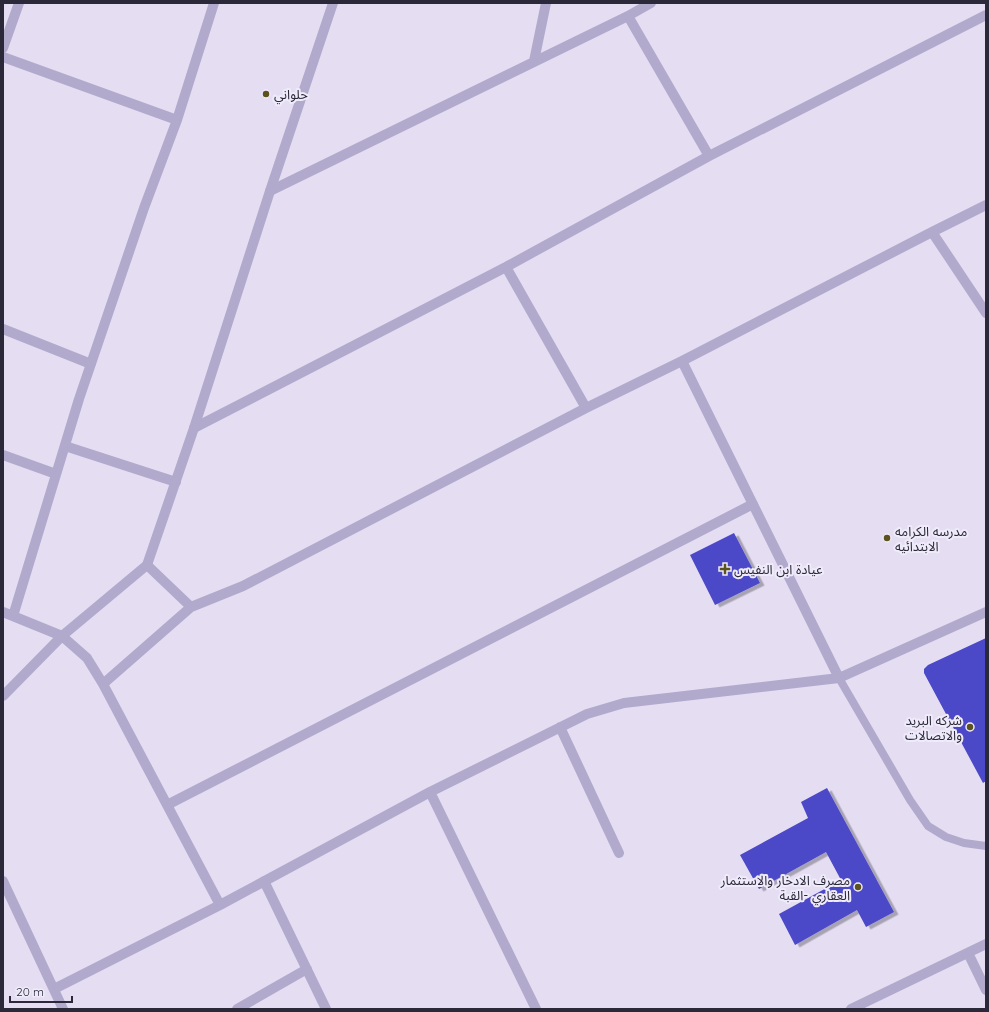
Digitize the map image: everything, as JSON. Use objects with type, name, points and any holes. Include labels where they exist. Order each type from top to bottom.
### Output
[{"type":"street","points":[[3,48],[19,3]]},
{"type":"street","points":[[13,616],[91,364],[144,208],[177,120],[214,3]]},
{"type":"street","points":[[3,696],[62,636],[147,565],[194,428],[270,190],[333,3]]},
{"type":"street","points":[[534,61],[546,3]]},
{"type":"street","points":[[270,190],[628,16],[651,3]]},
{"type":"street","points":[[194,428],[506,267],[709,156],[986,15]]},
{"type":"street","points":[[628,16],[709,156]]},
{"type":"street","points":[[3,57],[43,73],[177,120]]},
{"type":"street","points":[[103,684],[191,607],[243,586],[586,408],[682,361],[986,205]]},
{"type":"street","points":[[932,232],[986,314]]},
{"type":"street","points":[[506,267],[586,408]]},
{"type":"street","points":[[3,329],[91,364]]},
{"type":"street","points":[[682,361],[839,678]]},
{"type":"street","points":[[65,446],[176,482]]},
{"type":"street","points":[[3,455],[56,474]]},
{"type":"street","points":[[167,805],[753,504]]},
{"type":"street","points":[[147,565],[191,607]]},
{"type":"street","points":[[3,612],[62,636],[87,658],[103,684],[220,905]]},
{"type":"street","points":[[54,989],[220,905],[430,792],[587,714],[624,703],[839,678],[986,612]]},
{"type":"street","points":[[560,727],[619,853]]},
{"type":"street","points":[[430,792],[536,1009]]},
{"type":"street","points":[[264,881],[326,1009]]},
{"type":"street","points":[[3,882],[63,1009]]},
{"type":"street","points":[[851,1009],[986,944]]},
{"type":"street","points":[[968,953],[986,990]]},
{"type":"street","points":[[237,1009],[307,969]]},
{"type":"lane","points":[[839,678],[910,800],[928,826],[946,837],[964,843],[986,846]]},
{"type":"building","name":"عيادة ابن النفيس","points":[[734,533],[760,583],[715,605],[690,555]]},
{"type":"building","name":"شركه البريد والاتصالات","points":[[986,638],[986,781],[983,783],[924,673],[924,669],[928,665]]},
{"type":"building","points":[[827,788],[894,912],[866,927],[857,910],[795,945],[779,914],[841,880],[826,852],[759,889],[740,855],[808,818],[801,802]]},
{"type":"place","name":"حلواني","points":[[266,94]]},
{"type":"place","name":"مدرسه الكرامه الابتدائيه","points":[[887,538]]},
{"type":"place","name":"عيادة ابن النفيس","points":[[725,569]]},
{"type":"place","name":"شركه البريد والاتصالات","points":[[970,727]]},
{"type":"place","name":"مصرف الادخار والاستثمار العقاري -القبة","points":[[858,887]]}]
